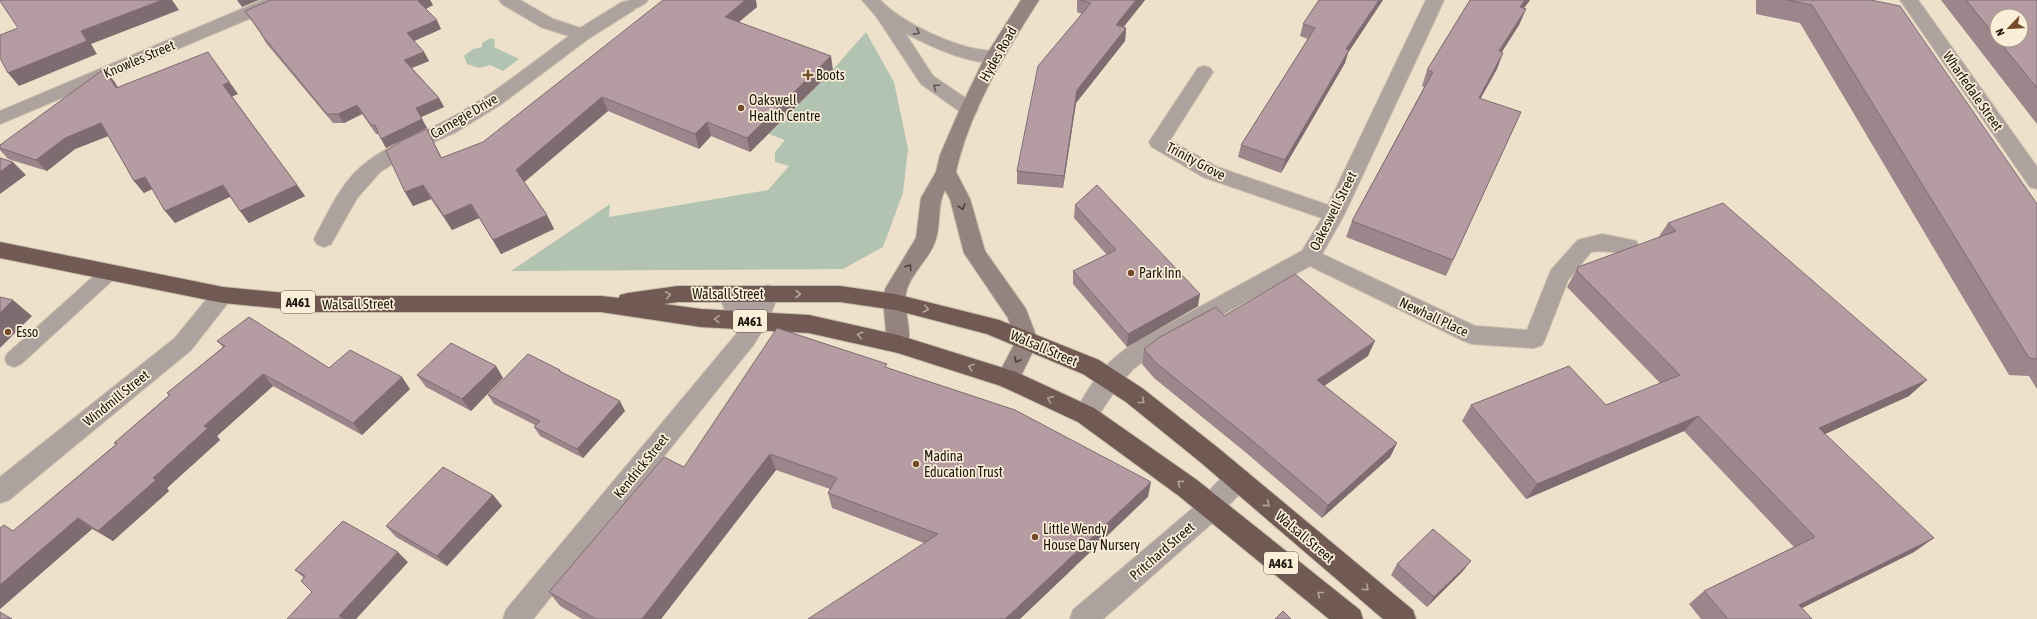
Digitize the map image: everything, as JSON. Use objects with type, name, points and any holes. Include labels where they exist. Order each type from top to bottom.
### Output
[{"type":"highway","name":"Walsall Street","points":[[0,250],[222,295],[317,304],[601,304],[701,318],[840,294],[895,302],[991,326],[1091,368],[1134,395],[1237,479],[1403,619]]},
{"type":"highway","name":"Walsall Street","points":[[601,304],[678,294],[729,294]]},
{"type":"highway","name":"Walsall Street","points":[[762,308],[809,324],[898,344],[1008,379],[1086,415],[1211,506],[1350,619]]},
{"type":"street","name":"Knowles Street","points":[[0,118],[278,0]]},
{"type":"street","points":[[508,0],[547,23],[582,35]]},
{"type":"street","points":[[871,0],[883,13],[927,80],[969,109]]},
{"type":"street","name":"Hydes Road","points":[[898,344],[895,302],[896,290],[926,239],[931,198],[946,172],[950,154],[969,109],[994,57],[1030,0]]},
{"type":"street","name":"Oakeswell Street","points":[[1086,415],[1110,379],[1125,362],[1149,345],[1309,257],[1334,215],[1435,0]]},
{"type":"street","name":"Wharfedale Street","points":[[1909,0],[2037,182]]},
{"type":"street","name":"Carnegie Drive","points":[[324,239],[350,192],[373,167],[404,148],[449,127],[493,101],[582,35],[634,3]]},
{"type":"street","points":[[883,13],[942,45],[975,55],[994,57]]},
{"type":"street","name":"Trinity Grove","points":[[1204,72],[1159,142],[1210,172],[1334,215]]},
{"type":"street","points":[[946,172],[960,199],[975,254],[1018,315],[1027,341],[1008,379]]},
{"type":"street","name":"Newhall Place","points":[[1309,257],[1472,335],[1534,339],[1559,276],[1585,245],[1602,242],[1629,246]]},
{"type":"street","points":[[729,294],[734,306],[762,308]]},
{"type":"street","name":"Windmill Street","points":[[0,492],[183,344],[222,295]]},
{"type":"street","name":"Kendrick Street","points":[[516,619],[735,352],[762,308]]},
{"type":"street","name":"Pritchard Street","points":[[1083,619],[1211,506],[1237,479]]},
{"type":"lane","points":[[14,359],[110,272]]},
{"type":"green space","points":[[866,32],[894,82],[908,149],[903,193],[883,247],[843,269],[511,271],[610,204],[609,217],[768,190],[789,166],[775,162],[775,152],[785,140],[769,134],[829,74]]},
{"type":"green space","points":[[491,38],[495,40],[494,47],[519,59],[503,71],[490,65],[479,68],[467,64],[464,56],[473,49],[482,47],[482,43]]},
{"type":"building","points":[[0,0],[162,0],[81,31],[87,41],[8,73],[0,58],[0,35],[18,28]]},
{"type":"building","points":[[271,0],[421,0],[418,1],[437,20],[407,33],[424,52],[404,60],[439,98],[416,108],[422,119],[381,139],[375,125],[371,125],[357,105],[338,114],[327,114],[261,34],[245,11]]},
{"type":"building","points":[[663,0],[745,0],[725,17],[831,56],[747,138],[707,122],[695,134],[602,97],[516,170],[547,215],[493,240],[471,204],[444,216],[423,185],[405,192],[386,151],[403,140],[427,129],[441,158],[483,142]]},
{"type":"building","points":[[1080,0],[1136,0],[1116,25],[1126,28],[1077,90],[1064,176],[1017,171],[1038,66],[1091,3]]},
{"type":"building","points":[[1319,0],[1379,0],[1346,49],[1349,50],[1285,160],[1241,145],[1315,28],[1303,24]]},
{"type":"building","points":[[1470,0],[1525,0],[1520,7],[1526,9],[1499,51],[1503,53],[1479,98],[1521,112],[1453,260],[1352,221],[1433,72],[1427,70]]},
{"type":"building","points":[[1787,0],[1871,0],[1900,6],[2037,204],[2037,359],[2029,358],[1812,5]]},
{"type":"building","points":[[1966,0],[2037,0],[2037,88],[2004,48],[2029,48],[2029,8],[1989,8],[1989,28]]},
{"type":"building","points":[[208,52],[229,82],[223,85],[297,185],[240,211],[223,185],[165,211],[145,177],[134,181],[101,123],[65,138],[36,160],[0,148],[0,145],[104,69],[116,88]]},
{"type":"building","points":[[0,158],[13,162],[0,172]]},
{"type":"building","name":"Park Inn","points":[[1097,185],[1200,294],[1128,334],[1073,271],[1116,250],[1075,205]]},
{"type":"building","points":[[1723,203],[1927,380],[1819,428],[1934,538],[1799,605],[1812,619],[1728,619],[1704,591],[1815,537],[1698,416],[1537,484],[1471,405],[1569,366],[1606,405],[1680,375],[1577,271],[1578,267],[1676,231],[1668,223]]},
{"type":"building","points":[[1295,274],[1375,341],[1317,380],[1397,443],[1328,505],[1248,437],[1156,363],[1144,349],[1160,337],[1216,307],[1224,316]]},
{"type":"building","points":[[0,297],[13,300],[0,313]]},
{"type":"building","points":[[249,317],[329,368],[350,350],[402,377],[353,423],[263,374],[204,426],[208,428],[153,478],[156,480],[98,531],[78,518],[0,585],[0,528],[4,525],[13,531],[117,444],[114,443],[170,395],[167,393],[225,346],[217,341]]},
{"type":"building","points":[[777,328],[887,364],[885,367],[1015,410],[1151,482],[1005,619],[808,619],[938,534],[828,493],[837,478],[770,454],[642,619],[596,619],[549,592],[664,457],[684,467]]},
{"type":"building","points":[[451,343],[496,366],[462,399],[417,375]]},
{"type":"building","points":[[528,354],[620,401],[577,449],[534,427],[540,421],[488,395]]},
{"type":"building","points":[[443,467],[493,495],[437,556],[386,526]]},
{"type":"building","points":[[343,521],[398,552],[339,616],[345,619],[287,619],[312,592],[301,581],[305,576],[295,570]]},
{"type":"building","points":[[1433,529],[1471,561],[1434,597],[1397,564]]},
{"type":"building","points":[[1283,611],[1291,619],[1275,619]]},
{"type":"building","points":[[0,612],[12,619],[0,619]]},
{"type":"place","name":"Boots","points":[[808,75]]},
{"type":"place","name":"Oakswell Health Centre","points":[[741,108]]},
{"type":"place","name":"Park Inn","points":[[1131,273]]},
{"type":"place","name":"Esso","points":[[8,332]]},
{"type":"place","name":"Madina Education Trust","points":[[916,464]]},
{"type":"place","name":"Little Wendy House Day Nursery","points":[[1035,537]]}]
